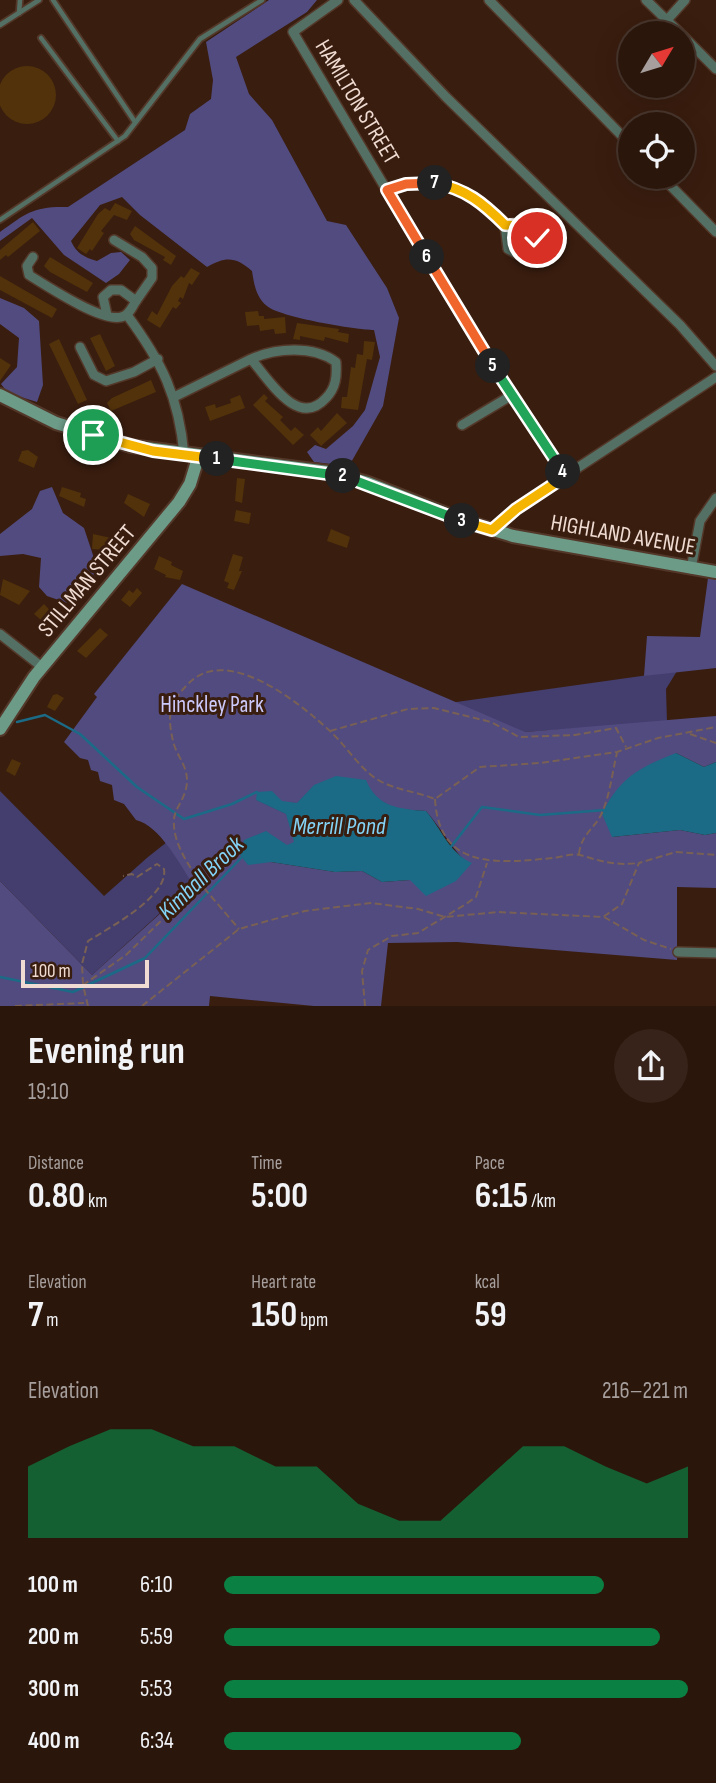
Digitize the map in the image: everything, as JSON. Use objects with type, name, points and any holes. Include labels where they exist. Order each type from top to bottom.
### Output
[{"type":"street","name":"HAMILTON STREET","points":[[338,0],[293,32],[512,396],[566,476]]},
{"type":"street","points":[[354,0],[446,97],[670,314],[716,366]]},
{"type":"street","points":[[489,0],[618,132]]},
{"type":"street","points":[[646,0],[667,20],[685,0]]},
{"type":"street","points":[[695,48],[716,69]]},
{"type":"street","points":[[387,190],[425,182],[458,188],[478,199],[505,225]]},
{"type":"street","points":[[674,189],[716,232]]},
{"type":"street","points":[[33,257],[27,266],[29,275],[78,303],[120,318],[127,315],[152,278],[152,268],[142,257],[114,240]]},
{"type":"street","points":[[107,315],[103,297],[111,290],[121,290],[136,301]]},
{"type":"street","points":[[127,315],[158,359],[174,397],[184,455]]},
{"type":"street","points":[[80,347],[94,375],[106,381],[134,372],[158,359]]},
{"type":"street","points":[[174,397],[251,359],[267,352],[308,352],[328,356],[336,362],[337,377],[330,394],[316,408],[303,411],[294,406],[251,359]]},
{"type":"street","points":[[492,530],[516,509],[716,377]]},
{"type":"street","name":"HIGHLAND AVENUE","points":[[0,395],[56,423],[131,446],[198,458],[328,472],[368,483],[492,530],[570,548],[716,572]]},
{"type":"street","points":[[462,425],[512,396]]},
{"type":"street","name":"STILLMAN STREET","points":[[0,729],[42,667],[179,502],[190,484],[198,458]]},
{"type":"street","points":[[691,569],[699,521],[716,498]]},
{"type":"street","points":[[0,634],[42,667]]},
{"type":"street","points":[[678,951],[716,953]]},
{"type":"lane","points":[[19,13],[20,0]]},
{"type":"lane","points":[[0,25],[38,0]]},
{"type":"lane","points":[[53,0],[135,122]]},
{"type":"lane","points":[[0,220],[118,141],[200,40],[262,0]]},
{"type":"lane","points":[[41,38],[118,141]]},
{"type":"path","points":[[239,929],[203,887],[181,851],[175,828],[174,817],[184,800],[187,780],[186,767],[176,754],[167,716],[172,701],[191,681],[215,671],[241,670],[293,702],[330,731],[374,778],[398,790],[435,799],[480,767],[540,763],[617,752],[658,738],[716,727]]},
{"type":"path","points":[[330,731],[408,709],[434,708],[491,722],[519,737],[575,734],[616,728],[626,748]]},
{"type":"path","points":[[689,734],[716,743]]},
{"type":"path","points":[[579,855],[580,840],[600,815],[606,801],[617,752]]},
{"type":"path","points":[[435,799],[436,818],[450,843],[487,863],[579,855],[621,865],[639,863],[676,852],[716,855]]},
{"type":"path","points":[[365,1006],[362,971],[368,950],[392,936],[418,933],[476,897],[487,863]]},
{"type":"path","points":[[603,916],[622,904],[639,863]]},
{"type":"path","points":[[15,1006],[87,1004],[82,964],[88,941],[145,903],[157,892],[165,876],[164,869],[157,864],[138,877],[132,874],[123,876]]},
{"type":"path","points":[[83,985],[126,955],[162,920],[203,887]]},
{"type":"path","points":[[142,1006],[239,929],[305,911],[371,903],[418,909],[445,917],[498,912],[603,916],[644,940],[678,951]]},
{"type":"shaded area","points":[[677,671],[666,689],[667,722],[525,732],[193,883],[92,975],[0,881],[0,791],[104,896],[148,857],[320,721]]},
{"type":"green space","points":[[269,0],[317,0],[307,12],[236,57],[249,94],[272,120],[327,221],[346,225],[387,288],[399,318],[383,406],[349,466],[314,462],[307,452],[315,445],[326,449],[353,426],[365,410],[380,357],[374,330],[319,322],[274,310],[260,299],[252,271],[246,266],[225,260],[207,267],[140,215],[122,197],[100,205],[71,241],[78,252],[92,260],[97,261],[111,253],[121,252],[130,260],[119,274],[106,283],[64,255],[32,218],[0,241],[0,232],[24,215],[38,209],[68,207],[185,130],[190,114],[211,99],[213,80],[206,42]]},
{"type":"green space","points":[[0,298],[24,308],[39,321],[43,385],[37,402],[8,393],[1,384],[17,367],[19,338],[0,324]]},
{"type":"green space","points":[[52,487],[63,513],[84,528],[95,561],[110,563],[67,603],[47,596],[39,587],[41,558],[23,554],[0,556],[0,534],[32,509],[40,491]]},
{"type":"green space","points":[[708,578],[716,579],[716,668],[644,676],[647,636],[700,637]]},
{"type":"green space","name":"Hinckley Park","points":[[182,584],[525,732],[716,716],[716,762],[704,767],[676,753],[612,837],[680,830],[705,835],[716,833],[716,888],[677,887],[677,960],[457,942],[388,943],[381,1006],[314,1006],[210,996],[209,1006],[0,1006],[0,881],[92,975],[193,884],[161,837],[153,829],[136,820],[124,804],[114,800],[112,785],[100,781],[98,772],[91,770],[88,760],[80,758],[64,742],[97,697],[94,694]],"holes":[[[314,786],[373,796],[395,809],[426,811],[464,860],[410,880],[382,882],[362,871],[335,872],[271,862],[295,842],[286,814],[256,800],[297,803]]]},
{"type":"water","points":[[676,753],[704,767],[716,762],[716,833],[705,835],[680,830],[612,837],[602,814],[616,791],[641,769]]},
{"type":"water","name":"Merrill Pond","points":[[336,776],[366,780],[376,796],[390,805],[426,811],[451,847],[472,863],[456,881],[426,896],[410,880],[382,882],[362,871],[335,872],[271,862],[248,865],[240,855],[244,840],[266,831],[287,845],[294,842],[286,814],[256,800],[257,792],[272,791],[282,801],[297,803],[314,785]]},
{"type":"building","points":[[16,68],[38,68],[51,79],[55,89],[54,106],[38,122],[16,122],[0,106],[0,84]]},
{"type":"building","points":[[115,203],[132,211],[127,220],[114,215],[101,231],[104,233],[92,251],[90,249],[86,254],[77,248],[98,214],[105,208],[110,211]]},
{"type":"building","points":[[33,222],[40,231],[8,257],[6,255],[0,260],[0,250]]},
{"type":"building","points":[[135,226],[176,256],[171,265],[163,260],[165,257],[134,240],[130,234]]},
{"type":"building","points":[[50,257],[93,283],[87,292],[50,272],[44,266]]},
{"type":"building","points":[[191,268],[200,273],[192,285],[189,283],[183,299],[180,297],[178,301],[181,303],[176,309],[173,307],[160,328],[147,320],[152,311],[157,315],[172,286],[181,276],[184,278]]},
{"type":"building","points":[[0,276],[57,309],[52,318],[0,290]]},
{"type":"building","points":[[258,311],[259,316],[264,316],[264,319],[285,317],[286,333],[275,334],[274,329],[260,331],[259,325],[247,326],[245,312]]},
{"type":"building","points":[[297,323],[339,329],[338,332],[349,334],[348,343],[325,337],[324,341],[300,336],[300,340],[293,339]]},
{"type":"building","points":[[100,334],[115,366],[106,371],[90,338]]},
{"type":"building","points":[[59,339],[87,400],[78,404],[49,344]]},
{"type":"building","points":[[364,341],[375,342],[372,360],[367,359],[358,410],[341,408],[342,397],[347,397],[351,367],[355,368],[357,354],[363,355]]},
{"type":"building","points":[[0,358],[11,365],[0,381]]},
{"type":"building","points":[[151,380],[156,392],[111,411],[107,403],[112,398]]},
{"type":"building","points":[[264,394],[268,398],[265,401],[283,417],[280,420],[291,431],[295,427],[304,435],[293,445],[253,405]]},
{"type":"building","points":[[240,395],[245,408],[210,421],[205,407],[215,404],[216,408],[231,403],[230,399]]},
{"type":"building","points":[[337,413],[347,423],[321,446],[310,435],[318,427],[321,431]]},
{"type":"building","points":[[28,450],[38,457],[34,468],[18,461],[22,451]]},
{"type":"building","points":[[237,478],[245,479],[242,503],[235,501]]},
{"type":"building","points":[[62,487],[81,493],[80,497],[86,499],[84,507],[59,496]]},
{"type":"building","points":[[128,494],[150,504],[144,517],[124,503]]},
{"type":"building","points":[[236,510],[251,513],[249,524],[234,521]]},
{"type":"building","points":[[331,529],[350,537],[347,548],[327,541]]},
{"type":"building","points":[[93,534],[116,539],[115,551],[92,549]]},
{"type":"building","points":[[233,554],[243,557],[239,571],[242,571],[234,590],[227,588],[229,583],[224,581]]},
{"type":"building","points":[[159,556],[183,571],[180,580],[165,577],[166,575],[154,569]]},
{"type":"building","points":[[3,579],[30,591],[19,605],[0,595]]},
{"type":"building","points":[[137,588],[142,593],[130,607],[121,600],[129,590],[133,593]]},
{"type":"building","points":[[44,604],[58,619],[49,627],[34,614]]},
{"type":"building","points":[[100,628],[108,635],[86,658],[77,651]]},
{"type":"building","points":[[53,695],[64,698],[55,711],[47,707]]},
{"type":"building","points":[[12,759],[21,763],[15,776],[6,771]]},
{"type":"waterway","points":[[17,722],[45,715],[80,734],[137,787],[184,819],[232,804],[257,792]]},
{"type":"waterway","name":"Kimball Brook","points":[[450,848],[482,807],[540,815],[605,810]]},
{"type":"waterway","name":"Kimball Brook","points":[[0,977],[73,992],[145,958],[242,857]]},
{"type":"route","points":[[93,435],[153,451],[328,472],[368,483],[492,530],[516,509],[566,476],[450,297],[387,190],[425,182],[458,188],[478,199],[505,225],[515,223],[528,226],[537,238]]}]
